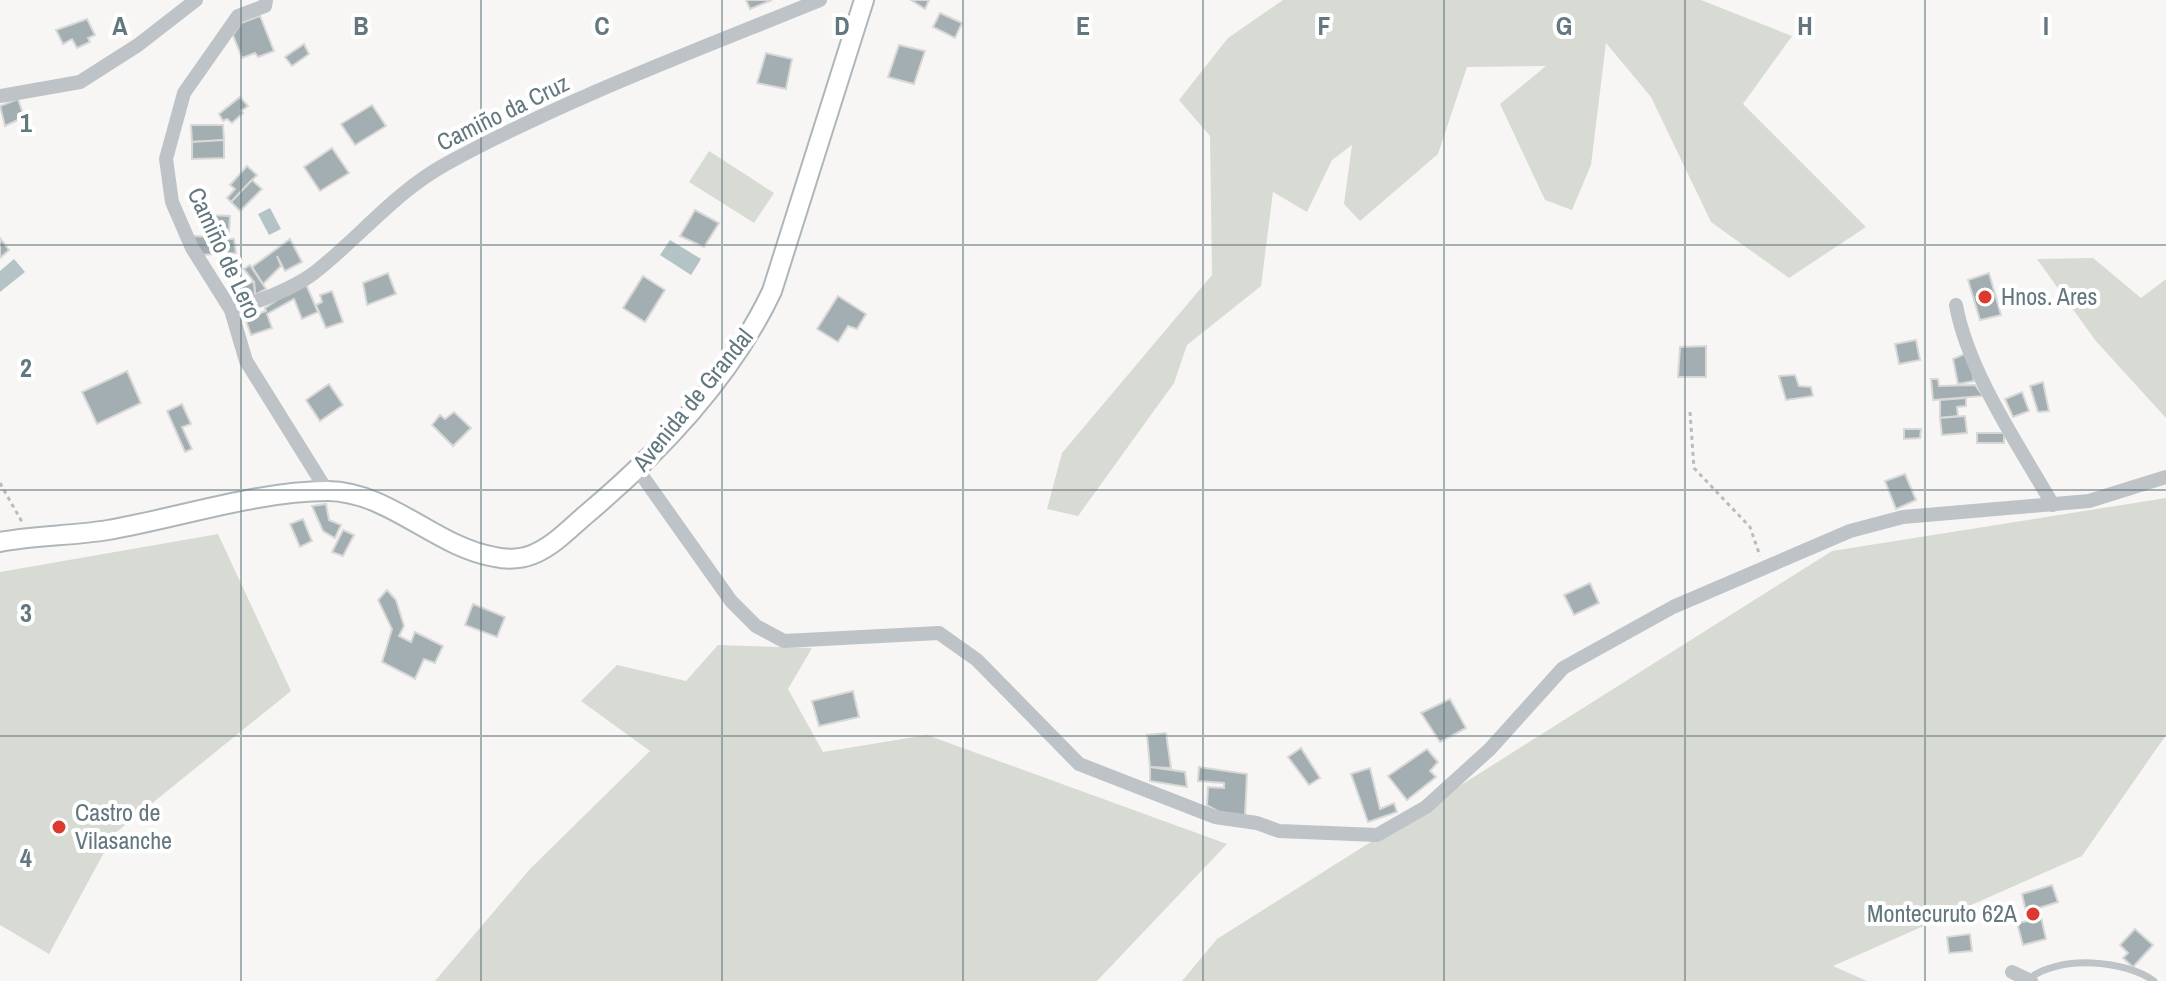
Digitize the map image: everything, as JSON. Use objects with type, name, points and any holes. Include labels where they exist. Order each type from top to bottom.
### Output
[{"type":"street","points":[[0,96],[80,82],[138,45],[196,0]]},
{"type":"street","name":"Camiño de Lero","points":[[266,0],[265,6],[238,16],[199,68],[177,109],[166,159],[172,202],[192,248],[231,310],[246,361],[327,491]]},
{"type":"street","name":"Camiño da Cruz","points":[[231,310],[259,301],[313,274],[370,220],[443,165],[606,88],[820,0]]},
{"type":"street","name":"Avenida de Grandal","points":[[0,542],[104,531],[260,500],[327,491],[374,501],[466,549],[508,559],[536,554],[638,470],[743,345],[772,291],[864,0]]},
{"type":"street","points":[[1956,305],[1960,326],[1985,388],[2053,505]]},
{"type":"street","points":[[638,470],[731,601],[756,626],[784,641],[939,633],[977,660],[1079,764],[1215,817],[1312,834],[1377,835],[1426,807],[1490,749],[1563,668],[1673,607],[1850,531],[1903,517],[2053,505],[2130,491],[2166,477]]},
{"type":"street","points":[[2012,972],[2031,979]]},
{"type":"lane","points":[[2031,979],[2042,969],[2057,965],[2090,965],[2140,971],[2154,981]]},
{"type":"path","points":[[1690,412],[1694,468],[1750,527],[1764,567]]},
{"type":"path","points":[[0,483],[29,537]]},
{"type":"shaded area","points":[[1283,0],[1701,0],[1792,36],[1743,104],[1866,227],[1789,278],[1711,222],[1651,97],[1606,43],[1591,165],[1572,210],[1545,200],[1500,104],[1546,66],[1467,67],[1438,154],[1360,221],[1344,204],[1352,145],[1332,160],[1307,212],[1273,192],[1261,286],[1187,345],[1174,383],[1078,516],[1047,509],[1062,453],[1212,275],[1210,136],[1179,100],[1228,38]]},
{"type":"shaded area","points":[[709,151],[774,193],[754,223],[689,182]]},
{"type":"shaded area","points":[[270,208],[281,229],[269,235],[258,214]]},
{"type":"shaded area","points":[[670,240],[701,259],[691,275],[660,255]]},
{"type":"shaded area","points":[[2093,258],[2141,298],[2166,279],[2166,418],[2095,340],[2037,259]]},
{"type":"shaded area","points":[[14,259],[25,272],[0,292],[0,271]]},
{"type":"shaded area","points":[[2166,498],[2166,735],[2082,856],[1833,966],[1867,981],[1182,981],[1217,939],[1832,551]]},
{"type":"shaded area","points":[[218,534],[291,691],[114,834],[49,954],[0,925],[0,572]]},
{"type":"shaded area","points":[[718,645],[812,648],[788,689],[823,752],[927,735],[1227,844],[1097,981],[435,981],[530,869],[650,751],[581,701],[617,665],[686,681]]},
{"type":"building","points":[[746,0],[772,0],[750,9]]},
{"type":"building","points":[[911,0],[929,0],[925,9]]},
{"type":"building","points":[[940,13],[962,23],[955,38],[933,27]]},
{"type":"building","points":[[260,16],[274,51],[258,57],[255,53],[242,58],[233,35],[241,23]]},
{"type":"building","points":[[87,19],[95,35],[88,38],[90,42],[77,48],[72,39],[63,44],[56,30]]},
{"type":"building","points":[[304,44],[309,54],[292,66],[285,57]]},
{"type":"building","points":[[899,45],[925,51],[914,84],[888,77]]},
{"type":"building","points":[[766,53],[792,59],[786,89],[757,83]]},
{"type":"building","points":[[240,97],[248,106],[232,123],[227,119],[223,121],[219,114]]},
{"type":"building","points":[[18,99],[24,117],[5,126],[0,106]]},
{"type":"building","points":[[372,105],[386,126],[355,145],[341,124]]},
{"type":"building","points":[[191,125],[223,125],[224,140],[192,142]]},
{"type":"building","points":[[224,140],[224,158],[192,159],[192,142]]},
{"type":"building","points":[[332,148],[349,173],[320,191],[304,167]]},
{"type":"building","points":[[247,166],[257,175],[231,202],[227,198],[235,189],[230,185]]},
{"type":"building","points":[[252,180],[262,189],[240,211],[231,202]]},
{"type":"building","points":[[695,210],[719,223],[704,247],[680,236]]},
{"type":"building","points":[[207,215],[230,216],[229,234],[205,233]]},
{"type":"building","points":[[192,236],[216,237],[217,254],[200,255]]},
{"type":"building","points":[[0,238],[9,250],[0,258]]},
{"type":"building","points":[[216,239],[234,239],[236,253],[217,254]]},
{"type":"building","points":[[290,239],[302,262],[285,271],[277,256],[281,266],[263,284],[252,267]]},
{"type":"building","points":[[250,265],[266,289],[255,295],[254,282],[244,269]]},
{"type":"building","points":[[388,273],[396,294],[367,305],[363,283]]},
{"type":"building","name":"Hnos. Ares","points":[[1989,273],[2001,315],[1980,320],[1968,280]]},
{"type":"building","points":[[643,276],[665,290],[645,322],[623,308]]},
{"type":"building","points":[[254,282],[255,295],[240,298],[239,284]]},
{"type":"building","points":[[305,282],[318,312],[302,319],[294,299],[267,314],[272,328],[251,335],[245,318],[266,311],[265,308]]},
{"type":"building","points":[[332,291],[343,322],[326,328],[316,305],[322,302],[320,295]]},
{"type":"building","points":[[838,296],[866,314],[857,329],[848,326],[838,342],[817,329]]},
{"type":"building","points":[[1916,340],[1920,360],[1899,364],[1895,344]]},
{"type":"building","points":[[1706,346],[1706,377],[1678,377],[1680,347]]},
{"type":"building","points":[[1969,352],[1974,381],[1958,384],[1953,359]]},
{"type":"building","points":[[127,371],[141,403],[97,424],[82,392]]},
{"type":"building","points":[[1795,375],[1799,386],[1811,387],[1813,396],[1786,400],[1779,376]]},
{"type":"building","points":[[1931,379],[1938,379],[1939,386],[1975,385],[1983,396],[1933,400]]},
{"type":"building","points":[[2043,382],[2049,411],[2038,412],[2030,386]]},
{"type":"building","points":[[329,384],[343,405],[320,421],[306,400]]},
{"type":"building","points":[[2022,392],[2029,411],[2013,417],[2005,399]]},
{"type":"building","points":[[1966,398],[1966,406],[1957,407],[1958,416],[1940,418],[1940,400]]},
{"type":"building","points":[[182,404],[191,424],[182,427],[192,449],[185,452],[167,411]]},
{"type":"building","points":[[454,412],[471,428],[453,446],[432,425],[440,415],[445,419]]},
{"type":"building","points":[[1965,416],[1967,433],[1942,435],[1940,418]]},
{"type":"building","points":[[1904,429],[1921,429],[1920,438],[1904,439]]},
{"type":"building","points":[[1977,433],[2004,433],[2004,443],[1977,443]]},
{"type":"building","points":[[1905,474],[1916,500],[1896,509],[1885,481]]},
{"type":"building","points":[[326,504],[329,520],[341,525],[335,538],[323,531],[312,506]]},
{"type":"building","points":[[303,519],[312,541],[300,547],[290,524]]},
{"type":"building","points":[[343,530],[354,535],[343,556],[332,552]]},
{"type":"building","points":[[1590,583],[1599,603],[1574,615],[1564,595]]},
{"type":"building","points":[[387,590],[396,600],[404,626],[399,636],[411,642],[415,632],[443,646],[435,663],[424,659],[415,679],[382,662],[392,629],[378,600]]},
{"type":"building","points":[[473,604],[505,617],[497,637],[465,625]]},
{"type":"building","points":[[853,691],[859,717],[819,726],[812,701]]},
{"type":"building","points":[[1450,699],[1466,728],[1440,742],[1421,713]]},
{"type":"building","points":[[1166,733],[1171,768],[1150,767],[1147,735]]},
{"type":"building","points":[[1301,748],[1320,778],[1309,785],[1288,757]]},
{"type":"building","points":[[1427,749],[1438,762],[1430,771],[1436,777],[1407,800],[1388,776]]},
{"type":"building","points":[[1150,767],[1185,772],[1187,787],[1150,781]]},
{"type":"building","points":[[1199,767],[1247,774],[1245,816],[1223,814],[1207,805],[1208,787],[1224,788],[1224,783],[1198,781]]},
{"type":"building","points":[[1370,768],[1380,809],[1394,803],[1397,812],[1368,822],[1351,774]]},
{"type":"building","name":"Montecuruto 62A","points":[[2052,885],[2058,902],[2039,908],[2046,939],[2023,945],[2017,923],[2028,921],[2022,894]]},
{"type":"building","points":[[2135,929],[2153,945],[2133,967],[2123,958],[2128,953],[2120,945]]},
{"type":"building","points":[[1970,934],[1972,951],[1949,953],[1947,937]]},
{"type":"place","name":"Hnos. Ares","points":[[1985,297]]},
{"type":"place","name":"Castro de Vilasanche","points":[[59,827]]},
{"type":"place","name":"Montecuruto 62A","points":[[2033,914]]}]
